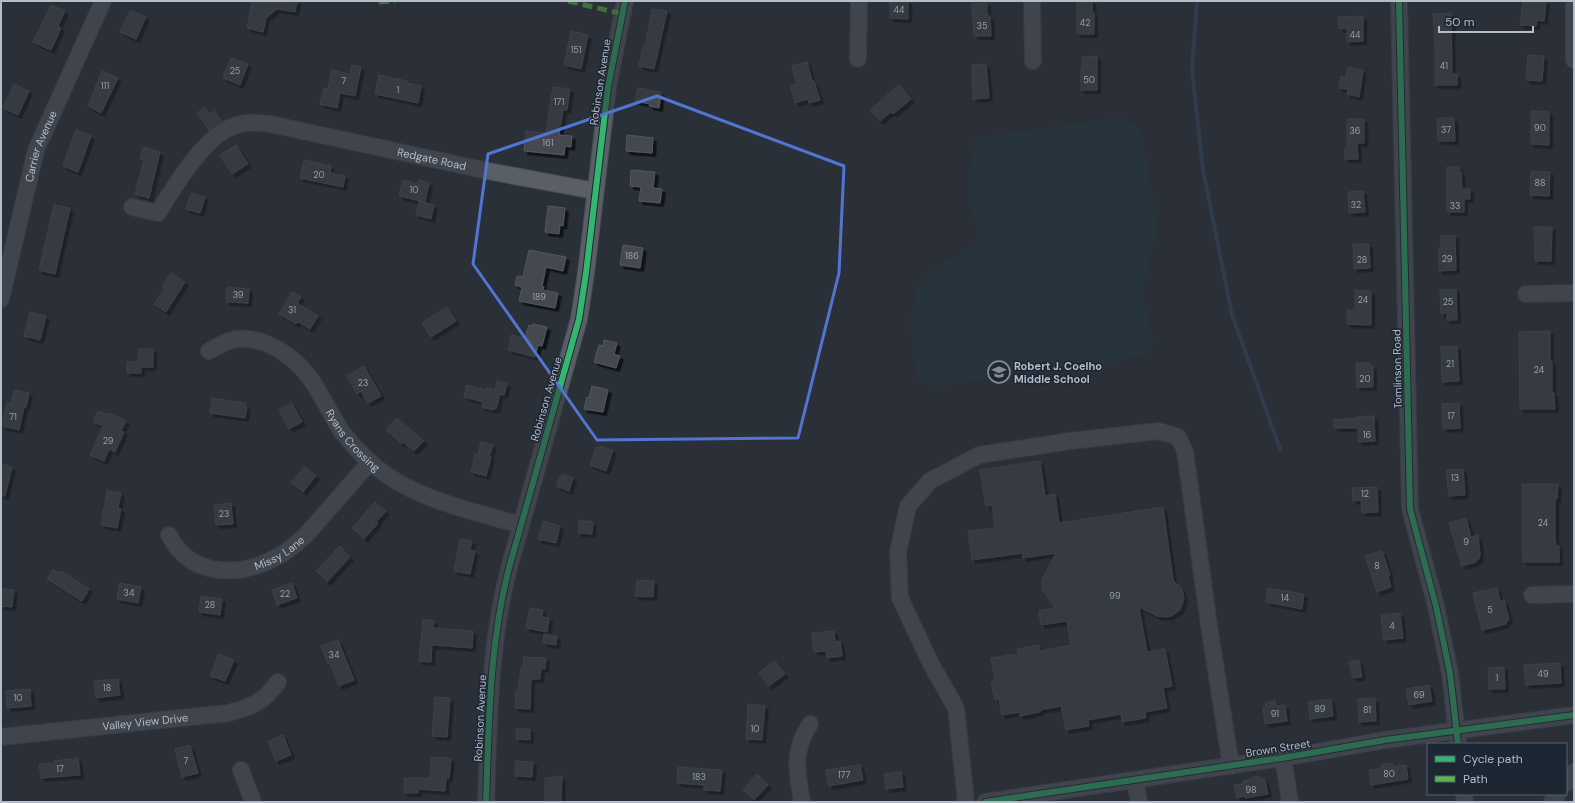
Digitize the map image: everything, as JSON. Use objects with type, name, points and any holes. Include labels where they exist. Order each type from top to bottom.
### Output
[{"type":"street","name":"Carrier Avenue","points":[[1,300],[36,150],[103,1]]},
{"type":"street","name":"Robinson Avenue","points":[[486,802],[492,673],[497,626],[504,588],[579,319],[586,273],[608,87],[626,1]]},
{"type":"street","points":[[858,59],[859,1]]},
{"type":"street","points":[[1032,1],[1033,60]]},
{"type":"street","name":"Tomlinson Road","points":[[1399,1],[1410,510],[1436,606],[1450,673],[1457,738]]},
{"type":"street","points":[[1574,1],[1574,60]]},
{"type":"street","name":"Redgate Road","points":[[132,207],[158,213],[176,183],[195,159],[224,130],[242,123],[254,122],[270,124],[488,171],[595,191]]},
{"type":"street","points":[[1526,294],[1574,293]]},
{"type":"street","name":"Ryans Crossing","points":[[210,351],[236,339],[260,341],[274,347],[299,365],[309,377],[342,431],[356,448],[384,474],[420,494],[458,508],[521,525]]},
{"type":"street","points":[[966,802],[956,708],[930,664],[900,598],[898,552],[908,506],[930,481],[979,455],[1070,441],[1159,431],[1178,437],[1185,451],[1231,766]]},
{"type":"street","name":"Missy Lane","points":[[168,535],[183,556],[206,568],[232,570],[245,568],[268,561],[289,549],[306,535],[370,462]]},
{"type":"street","points":[[1532,595],[1574,594]]},
{"type":"street","name":"Valley View Drive","points":[[1,738],[228,713],[252,706],[262,701],[271,693],[278,682]]},
{"type":"street","name":"Brown Street","points":[[985,802],[1283,758],[1385,740],[1457,738],[1574,715]]},
{"type":"street","points":[[802,802],[797,770],[797,759],[801,739],[810,724]]},
{"type":"street","points":[[1283,758],[1290,802]]},
{"type":"street","points":[[241,770],[253,802]]},
{"type":"street","points":[[1567,782],[1574,772]]},
{"type":"street","points":[[1135,780],[1139,802]]},
{"type":"highlighted area","points":[[657,96],[844,166],[839,273],[798,438],[597,440],[473,264],[488,154]]},
{"type":"green space","points":[[1121,117],[1141,131],[1153,197],[1156,230],[1144,284],[1144,303],[1154,344],[1146,354],[1113,362],[937,386],[931,385],[916,377],[911,335],[911,320],[917,292],[923,280],[933,270],[967,251],[978,239],[978,224],[970,211],[969,178],[976,138]]},
{"type":"building","points":[[252,1],[297,1],[295,12],[277,9],[266,18],[263,32],[247,28]]},
{"type":"building","points":[[890,1],[908,1],[908,19],[890,18]]},
{"type":"building","points":[[1077,1],[1092,1],[1092,13],[1094,13],[1094,34],[1077,34]]},
{"type":"building","points":[[1523,1],[1546,1],[1544,21],[1537,20],[1536,26],[1520,25]]},
{"type":"building","points":[[987,3],[987,16],[990,16],[991,36],[974,36],[972,4]]},
{"type":"building","points":[[51,5],[65,11],[58,26],[61,28],[51,50],[33,42]]},
{"type":"building","points":[[652,9],[667,11],[654,69],[639,66],[643,46],[645,47]]},
{"type":"building","points":[[130,10],[146,17],[136,39],[120,32]]},
{"type":"building","points":[[1451,13],[1452,74],[1457,74],[1457,85],[1435,85],[1435,42],[1433,14]]},
{"type":"building","points":[[1363,16],[1363,41],[1347,42],[1347,28],[1339,29],[1338,17]]},
{"type":"building","points":[[571,31],[588,35],[581,69],[564,65]]},
{"type":"building","points":[[1528,55],[1544,56],[1542,81],[1526,80]]},
{"type":"building","points":[[1097,56],[1097,90],[1081,90],[1082,57]]},
{"type":"building","points":[[231,58],[248,64],[240,85],[223,78]]},
{"type":"building","points":[[807,62],[812,81],[814,81],[820,100],[809,103],[808,99],[795,103],[790,86],[797,84],[792,66]]},
{"type":"building","points":[[986,64],[989,98],[973,99],[972,65]]},
{"type":"building","points":[[352,65],[361,67],[355,96],[340,93],[337,108],[320,104],[324,88],[328,89],[332,70],[350,74]]},
{"type":"building","points":[[1348,67],[1363,70],[1359,97],[1347,94],[1348,89],[1339,88],[1341,76],[1346,77]]},
{"type":"building","points":[[102,71],[118,78],[101,113],[88,106]]},
{"type":"building","points":[[379,75],[407,81],[407,83],[421,86],[418,103],[375,94]]},
{"type":"building","points":[[14,84],[29,91],[18,115],[3,108]]},
{"type":"building","points":[[899,85],[911,99],[893,114],[891,112],[880,121],[870,110]]},
{"type":"building","points":[[553,87],[570,89],[567,110],[563,110],[559,135],[572,136],[571,147],[565,146],[564,155],[524,151],[526,131],[546,133]]},
{"type":"building","points":[[638,88],[661,92],[659,108],[649,106],[650,104],[635,101]]},
{"type":"building","points":[[205,107],[210,114],[214,111],[222,121],[209,130],[197,113]]},
{"type":"building","points":[[1531,111],[1549,112],[1549,145],[1531,144]]},
{"type":"building","points":[[1437,118],[1454,118],[1455,141],[1438,141]]},
{"type":"building","points":[[1347,119],[1364,119],[1364,143],[1357,143],[1358,159],[1345,159],[1345,149],[1347,148]]},
{"type":"building","points":[[76,130],[91,136],[78,172],[63,166]]},
{"type":"building","points":[[627,135],[653,138],[652,153],[626,151]]},
{"type":"building","points":[[236,145],[248,164],[232,174],[220,155]]},
{"type":"building","points":[[143,147],[160,152],[149,198],[135,194],[144,160],[140,159]]},
{"type":"building","points":[[304,160],[331,166],[330,173],[345,176],[343,187],[300,178]]},
{"type":"building","points":[[1447,167],[1459,167],[1459,173],[1461,172],[1462,189],[1470,189],[1470,199],[1464,199],[1464,212],[1447,212]]},
{"type":"building","points":[[631,170],[655,172],[653,188],[662,189],[660,203],[639,201],[641,187],[630,186]]},
{"type":"building","points":[[1531,171],[1550,172],[1549,196],[1530,195]]},
{"type":"building","points":[[403,180],[418,184],[419,180],[429,183],[425,202],[399,196]]},
{"type":"building","points":[[1363,191],[1365,212],[1349,213],[1348,192]]},
{"type":"building","points":[[191,193],[205,197],[200,213],[186,209]]},
{"type":"building","points":[[419,201],[434,205],[431,219],[416,215]]},
{"type":"building","points":[[54,205],[70,208],[55,274],[39,270]]},
{"type":"building","points":[[548,206],[565,208],[563,226],[560,225],[559,234],[545,232]]},
{"type":"building","points":[[1534,227],[1552,227],[1551,261],[1535,261]]},
{"type":"building","points":[[1455,235],[1456,270],[1439,271],[1439,248],[1441,248],[1441,236]]},
{"type":"building","points":[[1353,244],[1369,244],[1370,268],[1354,269]]},
{"type":"building","points":[[623,245],[643,248],[640,268],[620,265]]},
{"type":"building","points":[[529,250],[566,257],[563,271],[546,267],[542,287],[544,287],[543,290],[558,293],[555,308],[519,301],[522,287],[515,285],[517,276],[523,277]]},
{"type":"building","points":[[171,273],[185,282],[166,312],[154,304],[165,288],[162,286]]},
{"type":"building","points":[[227,287],[249,289],[248,303],[226,302]]},
{"type":"building","points":[[1456,289],[1457,320],[1447,320],[1447,313],[1441,314],[1440,290]]},
{"type":"building","points":[[1355,290],[1371,291],[1371,325],[1347,324],[1347,310],[1355,310]]},
{"type":"building","points":[[292,292],[301,297],[297,303],[318,316],[310,329],[298,322],[296,324],[279,314]]},
{"type":"building","points":[[447,307],[456,321],[431,337],[422,323]]},
{"type":"building","points":[[30,312],[46,316],[40,340],[24,336]]},
{"type":"building","points":[[533,324],[547,327],[542,346],[538,345],[535,357],[508,350],[511,335],[525,338],[529,325],[532,326]]},
{"type":"building","points":[[1550,331],[1552,393],[1554,393],[1555,409],[1520,409],[1519,332]]},
{"type":"building","points":[[604,340],[617,343],[614,354],[620,356],[616,368],[594,362],[599,345],[603,346]]},
{"type":"building","points":[[1457,346],[1459,381],[1442,382],[1441,347]]},
{"type":"building","points":[[139,349],[153,349],[153,367],[141,367],[141,373],[127,373],[127,362],[138,362]]},
{"type":"building","points":[[1356,363],[1370,363],[1370,366],[1373,366],[1373,387],[1357,387]]},
{"type":"building","points":[[364,366],[381,396],[368,403],[361,391],[357,394],[347,376]]},
{"type":"building","points":[[497,381],[507,384],[504,395],[500,394],[496,409],[493,408],[493,410],[482,407],[483,402],[464,397],[467,385],[487,390],[487,387],[495,390]]},
{"type":"building","points":[[592,386],[608,390],[603,412],[584,409]]},
{"type":"building","points":[[14,390],[29,393],[19,430],[2,426],[7,402],[11,403]]},
{"type":"building","points":[[212,398],[245,403],[245,406],[247,407],[245,418],[210,413]]},
{"type":"building","points":[[292,403],[302,422],[289,429],[279,410]]},
{"type":"building","points":[[1459,403],[1460,428],[1443,429],[1442,404]]},
{"type":"building","points":[[98,411],[108,415],[109,413],[126,421],[121,431],[124,432],[115,452],[109,449],[104,461],[90,455],[103,426],[93,422]]},
{"type":"building","points":[[1374,416],[1375,441],[1358,442],[1358,428],[1334,428],[1333,420]]},
{"type":"building","points":[[397,418],[424,441],[414,451],[403,442],[402,444],[386,430]]},
{"type":"building","points":[[481,442],[493,445],[489,457],[491,457],[486,476],[471,472],[475,454],[478,454]]},
{"type":"building","points":[[599,446],[613,450],[606,471],[590,465],[596,447],[599,448]]},
{"type":"building","points":[[1040,461],[1045,496],[1055,494],[1059,523],[1163,507],[1173,580],[1182,589],[1184,599],[1180,610],[1171,616],[1166,617],[1157,616],[1139,607],[1147,652],[1165,649],[1172,686],[1163,688],[1167,708],[1145,712],[1146,718],[1122,722],[1121,714],[1088,720],[1089,726],[1066,730],[1061,706],[1020,716],[1019,712],[1002,715],[999,699],[995,700],[991,682],[995,681],[991,658],[1018,654],[1017,649],[1039,645],[1040,651],[1071,645],[1067,621],[1041,625],[1039,611],[1055,608],[1043,591],[1042,580],[1056,553],[1023,558],[1023,553],[972,560],[968,531],[995,528],[992,505],[986,506],[980,470]]},
{"type":"building","points":[[1,464],[12,467],[5,496],[1,495]]},
{"type":"building","points":[[305,467],[316,476],[303,492],[291,482]]},
{"type":"building","points":[[1463,469],[1465,495],[1449,496],[1446,470]]},
{"type":"building","points":[[562,474],[573,478],[569,491],[556,486]]},
{"type":"building","points":[[1522,484],[1558,484],[1557,499],[1555,499],[1555,537],[1556,546],[1559,546],[1559,562],[1523,562]]},
{"type":"building","points":[[1377,487],[1378,512],[1362,513],[1361,500],[1353,501],[1352,488]]},
{"type":"building","points":[[107,491],[121,493],[118,508],[121,509],[117,528],[101,525]]},
{"type":"building","points":[[375,502],[386,511],[364,539],[352,528]]},
{"type":"building","points":[[231,503],[233,524],[216,525],[214,505]]},
{"type":"building","points":[[1466,518],[1471,537],[1478,535],[1480,554],[1479,559],[1476,560],[1476,562],[1462,566],[1449,523]]},
{"type":"building","points":[[579,520],[593,522],[592,534],[578,533]]},
{"type":"building","points":[[543,521],[560,526],[556,543],[538,539]]},
{"type":"building","points":[[460,539],[472,541],[470,550],[475,551],[470,574],[454,571]]},
{"type":"building","points":[[340,546],[350,557],[327,582],[316,571]]},
{"type":"building","points":[[1382,551],[1390,575],[1388,576],[1391,587],[1377,592],[1365,556]]},
{"type":"building","points":[[53,569],[60,573],[61,571],[89,589],[82,601],[47,579]]},
{"type":"building","points":[[637,580],[654,581],[653,597],[635,596]]},
{"type":"building","points":[[120,583],[141,587],[138,603],[117,599]]},
{"type":"building","points":[[292,583],[297,598],[277,605],[272,590]]},
{"type":"building","points":[[1268,588],[1304,594],[1302,609],[1266,602]]},
{"type":"building","points":[[1497,588],[1500,601],[1504,600],[1509,620],[1506,621],[1506,624],[1482,630],[1473,593]]},
{"type":"building","points":[[1,589],[14,590],[12,607],[1,606]]},
{"type":"building","points":[[201,596],[222,599],[220,615],[199,612]]},
{"type":"building","points":[[530,608],[543,610],[542,617],[549,618],[547,632],[526,628]]},
{"type":"building","points":[[1400,613],[1403,638],[1384,640],[1381,615]]},
{"type":"building","points":[[423,619],[434,621],[433,628],[473,631],[472,648],[432,645],[431,662],[419,661]]},
{"type":"building","points":[[834,631],[835,642],[840,641],[842,656],[827,658],[826,651],[814,652],[812,633]]},
{"type":"building","points":[[544,634],[557,636],[556,645],[543,643]]},
{"type":"building","points":[[338,640],[354,680],[339,686],[330,663],[328,664],[321,646]]},
{"type":"building","points":[[219,654],[234,660],[225,681],[210,676]]},
{"type":"building","points":[[524,657],[546,658],[545,669],[541,668],[540,679],[531,679],[530,709],[515,708],[516,690],[518,690]]},
{"type":"building","points":[[1359,660],[1362,677],[1353,678],[1349,662]]},
{"type":"building","points":[[775,661],[785,674],[769,686],[759,673]]},
{"type":"building","points":[[1560,663],[1561,683],[1526,685],[1524,665]]},
{"type":"building","points":[[1504,667],[1505,689],[1489,689],[1488,668]]},
{"type":"building","points":[[118,679],[120,695],[96,698],[94,681]]},
{"type":"building","points":[[1429,685],[1432,701],[1409,705],[1406,689]]},
{"type":"building","points":[[30,689],[31,706],[7,708],[6,691]]},
{"type":"building","points":[[435,697],[450,698],[447,737],[432,736]]},
{"type":"building","points":[[1375,698],[1376,721],[1359,722],[1358,699]]},
{"type":"building","points":[[1331,699],[1333,716],[1310,719],[1308,702]]},
{"type":"building","points":[[1275,701],[1276,706],[1285,705],[1287,721],[1265,724],[1263,707],[1266,707],[1265,703]]},
{"type":"building","points":[[748,704],[765,706],[762,740],[746,739]]},
{"type":"building","points":[[516,729],[530,729],[530,740],[516,739]]},
{"type":"building","points":[[283,735],[291,755],[276,761],[268,741]]},
{"type":"building","points":[[190,745],[198,773],[182,777],[175,749]]},
{"type":"building","points":[[431,757],[451,758],[449,778],[446,778],[445,791],[418,789],[418,793],[404,793],[404,778],[430,778]]},
{"type":"building","points":[[78,758],[80,775],[41,778],[39,764],[55,763],[54,761]]},
{"type":"building","points":[[515,761],[533,762],[532,777],[515,776]]},
{"type":"building","points":[[1392,763],[1393,767],[1406,765],[1408,779],[1371,785],[1369,770],[1382,768],[1381,765]]},
{"type":"building","points":[[860,765],[863,780],[829,786],[826,770]]},
{"type":"building","points":[[678,767],[722,770],[720,791],[704,790],[704,785],[677,783]]},
{"type":"building","points":[[901,772],[903,787],[886,789],[884,774]]},
{"type":"building","points":[[757,774],[768,785],[754,800],[743,790]]},
{"type":"building","points":[[562,776],[561,802],[545,802],[545,778]]},
{"type":"building","points":[[1257,776],[1265,780],[1268,794],[1237,798],[1234,785],[1243,784],[1243,781],[1250,780],[1250,778]]},
{"type":"waterway","points":[[1197,1],[1192,69],[1203,170],[1232,315],[1280,449]]},
{"type":"marked path","points":[[379,2],[395,1]]},
{"type":"marked path","points":[[568,1],[623,14]]},
{"type":"cycle path","points":[[486,802],[491,685],[497,626],[502,597],[579,319],[586,273],[608,87],[625,1]]},
{"type":"cycle path","points":[[1399,1],[1410,509],[1436,606],[1450,673],[1458,743]]},
{"type":"cycle path","points":[[985,802],[1288,757],[1385,740],[1574,715]]},
{"type":"place","name":"Robert J. Coelho Middle School","points":[[999,372]]}]
